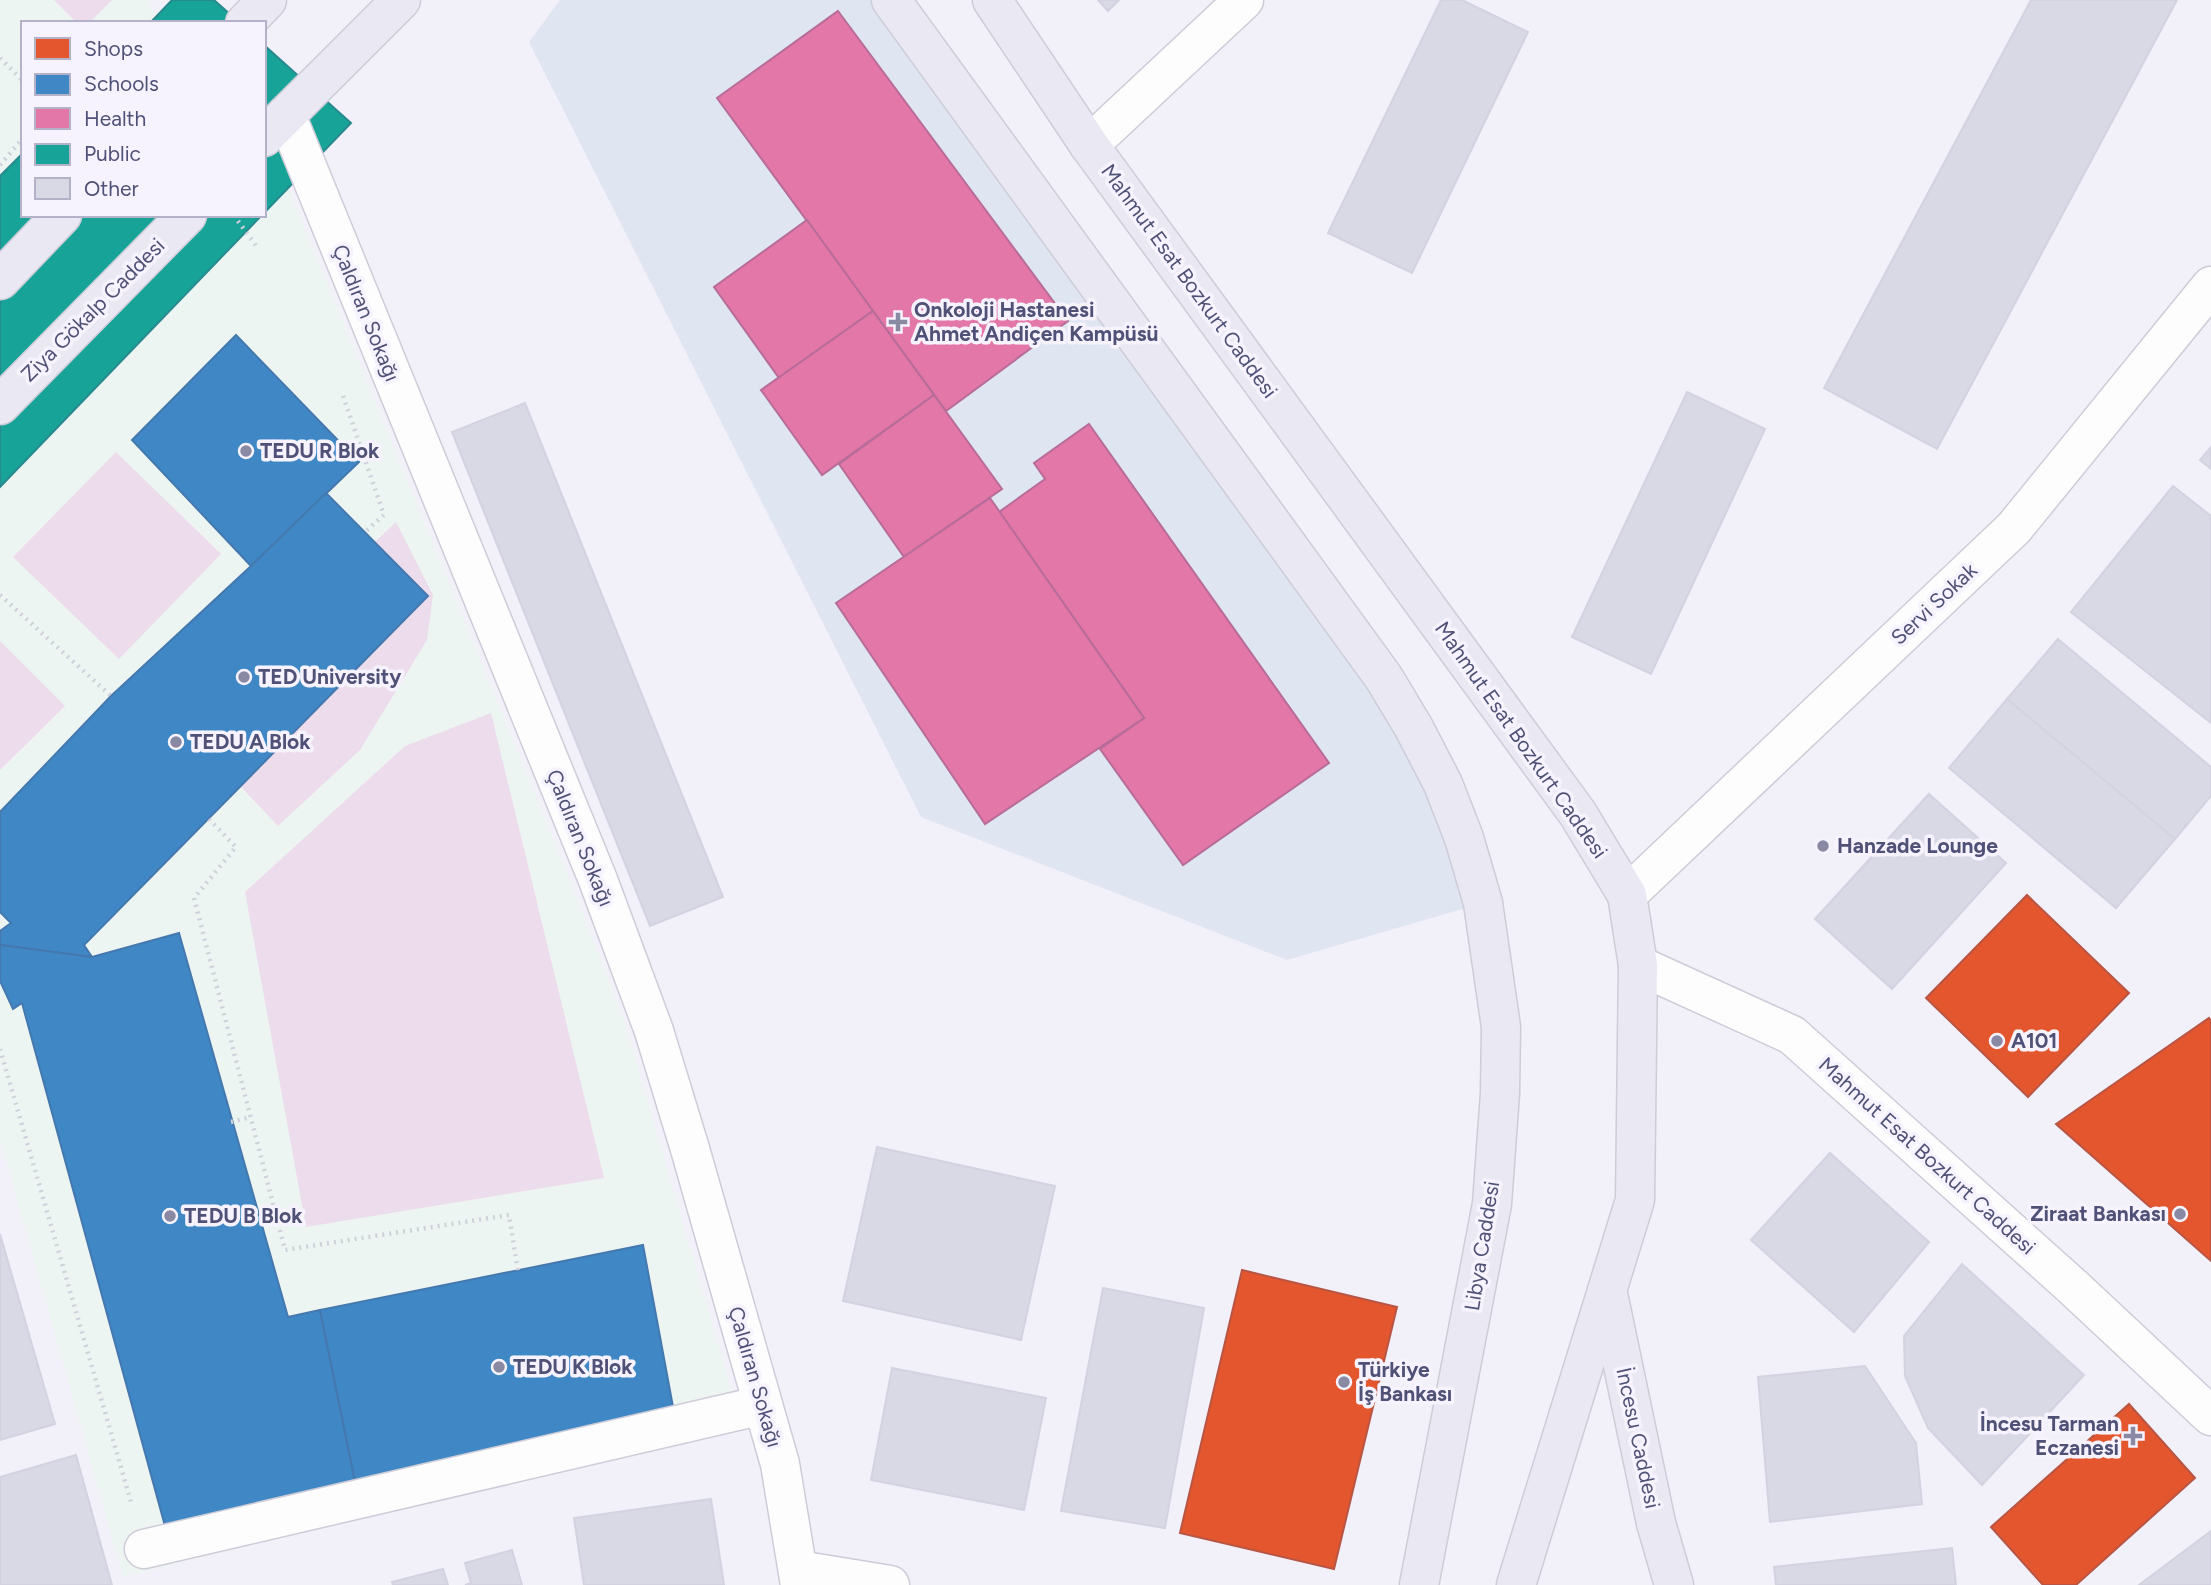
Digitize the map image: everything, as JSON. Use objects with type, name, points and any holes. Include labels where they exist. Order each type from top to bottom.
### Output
[{"type":"main road","points":[[247,21],[267,0]]},
{"type":"main road","points":[[275,126],[401,0]]},
{"type":"main road","name":"Libya Caddesi","points":[[891,0],[1384,678],[1414,727],[1443,784],[1464,838],[1483,903],[1500,1027],[1500,1093],[1492,1204],[1419,1585]]},
{"type":"main road","name":"Mahmut Esat Bozkurt Caddesi","points":[[992,0],[1089,145],[1578,814],[1627,895],[1638,965]]},
{"type":"main road","points":[[0,280],[60,217]]},
{"type":"main road","name":"Ziya Gökalp Caddesi","points":[[0,405],[185,217]]},
{"type":"main road","points":[[1516,1585],[1635,1200],[1638,965]]},
{"type":"main road","name":"İncesu Caddesi","points":[[1607,1290],[1656,1523],[1674,1585]]},
{"type":"street","points":[[1089,145],[1244,0]]},
{"type":"street","name":"Çaldıran Sokağı","points":[[275,126],[603,893],[654,1031],[780,1464],[799,1577]]},
{"type":"street","name":"Servi Sokak","points":[[1627,895],[2014,528],[2211,286]]},
{"type":"street","name":"Mahmut Esat Bozkurt Caddesi","points":[[1638,965],[1792,1035],[2208,1408]]},
{"type":"street","points":[[144,1549],[763,1405]]},
{"type":"street","points":[[799,1577],[890,1585]]},
{"type":"path","points":[[0,58],[21,79]]},
{"type":"path","points":[[0,165],[21,140]]},
{"type":"path","points":[[234,217],[257,247]]},
{"type":"path","points":[[341,392],[384,515],[365,532]]},
{"type":"path","points":[[0,595],[111,696]]},
{"type":"path","points":[[209,819],[236,847],[194,898],[285,1250],[509,1215],[518,1271]]},
{"type":"path","points":[[0,1049],[144,1549]]},
{"type":"path","points":[[231,1122],[251,1117]]},
{"type":"shaded area","points":[[0,0],[154,0],[149,6],[164,21],[21,21],[22,217],[0,280]]},
{"type":"shaded area","points":[[54,0],[112,0],[91,21],[75,21]]},
{"type":"shaded area","name":"Onkoloji Hastanesi Ahmet Andiçen Kampüsü","points":[[560,0],[891,0],[1384,678],[1483,903],[1287,960],[921,817],[529,42]]},
{"type":"shaded area","name":"TED University","points":[[266,116],[285,180],[572,885],[625,1023],[741,1423],[123,1577],[0,1139],[0,469],[247,217],[266,217]]},
{"type":"shaded area","points":[[116,452],[221,554],[119,659],[13,557]]},
{"type":"shaded area","points":[[396,522],[433,595],[427,640],[360,750],[278,826],[241,787],[428,597],[375,542]]},
{"type":"shaded area","points":[[0,641],[65,706],[0,770]]},
{"type":"shaded area","points":[[491,713],[604,1178],[306,1227],[245,892],[405,746]]},
{"type":"building: Shops","points":[[2027,895],[2129,993],[2028,1097],[1926,998]]},
{"type":"building: Shops","points":[[2209,1018],[2211,1021],[2211,1261],[2056,1124]]},
{"type":"building: Shops","points":[[1242,1270],[1397,1307],[1334,1569],[1180,1533]]},
{"type":"building: Shops","points":[[2129,1404],[2195,1478],[2076,1585],[2043,1585],[1991,1527]]},
{"type":"building: Schools","name":"TEDU R Blok","points":[[236,335],[359,462],[251,566],[132,440]]},
{"type":"building: Schools","name":"TEDU A Blok","points":[[326,493],[428,596],[84,945],[92,957],[0,945],[0,931],[11,923],[0,912],[0,812],[111,696]]},
{"type":"building: Schools","name":"TEDU B Blok","points":[[179,933],[288,1317],[320,1310],[358,1496],[168,1537],[22,1003],[13,1009],[0,981],[0,945],[92,957]]},
{"type":"building: Schools","name":"TEDU K Blok","points":[[643,1245],[676,1423],[358,1496],[320,1310]]},
{"type":"building: Health","points":[[838,11],[1068,321],[946,411],[717,98]]},
{"type":"building: Health","points":[[807,220],[873,311],[779,378],[714,287]]},
{"type":"building: Health","points":[[873,311],[934,395],[822,475],[761,390]]},
{"type":"building: Health","points":[[934,395],[1002,489],[904,557],[839,464]]},
{"type":"building: Health","points":[[1089,424],[1329,763],[1183,865],[1100,749],[1144,718],[999,512],[1045,479],[1034,463]]},
{"type":"building: Health","points":[[990,498],[1144,718],[985,824],[836,603]]},
{"type":"building: Public","points":[[172,0],[214,0],[238,21],[152,21]]},
{"type":"building: Public","points":[[266,47],[351,123],[266,211]]},
{"type":"building: Public","points":[[21,155],[21,217],[260,217],[0,487],[0,176]]},
{"type":"building: Other","points":[[1098,0],[1119,0],[1108,11]]},
{"type":"building: Other","points":[[1441,0],[1462,0],[1528,32],[1412,273],[1328,233]]},
{"type":"building: Other","points":[[2031,0],[2177,0],[1937,449],[1824,388]]},
{"type":"building: Other","points":[[1687,392],[1765,429],[1651,674],[1572,637]]},
{"type":"building: Other","points":[[525,403],[723,897],[650,926],[452,432]]},
{"type":"building: Other","points":[[2211,447],[2211,469],[2200,460]]},
{"type":"building: Other","points":[[2173,486],[2211,516],[2211,723],[2071,612]]},
{"type":"building: Other","points":[[2058,639],[2211,767],[2211,796],[2175,839],[2007,699]]},
{"type":"building: Other","points":[[2007,699],[2175,839],[2116,908],[1949,768]]},
{"type":"building: Other","points":[[1929,794],[2006,863],[1892,989],[1815,919]]},
{"type":"building: Other","points":[[877,1147],[1055,1186],[1021,1340],[843,1301]]},
{"type":"building: Other","points":[[1830,1153],[1929,1242],[1854,1332],[1751,1240]]},
{"type":"building: Other","points":[[0,1234],[55,1424],[0,1440]]},
{"type":"building: Other","points":[[1962,1264],[2084,1375],[1982,1485],[1928,1428],[1905,1376],[1904,1336]]},
{"type":"building: Other","points":[[1103,1288],[1204,1308],[1165,1528],[1061,1511]]},
{"type":"building: Other","points":[[1865,1366],[1916,1443],[1922,1504],[1770,1522],[1758,1377]]},
{"type":"building: Other","points":[[892,1368],[1046,1398],[1024,1510],[871,1480]]},
{"type":"building: Other","points":[[76,1455],[112,1585],[0,1585],[0,1477]]},
{"type":"building: Other","points":[[711,1499],[724,1585],[584,1585],[574,1518]]},
{"type":"building: Other","points":[[2211,1531],[2211,1585],[2139,1585]]},
{"type":"building: Other","points":[[1952,1548],[1956,1585],[1776,1585],[1774,1567]]},
{"type":"building: Other","points":[[512,1550],[522,1585],[465,1585],[471,1583],[465,1563]]},
{"type":"building: Other","points":[[443,1569],[448,1585],[393,1585],[392,1582]]},
{"type":"place","name":"Onkoloji Hastanesi Ahmet Andiçen Kampüsü","points":[[898,322]]},
{"type":"place","name":"TEDU R Blok","points":[[246,451]]},
{"type":"place","name":"TED University","points":[[244,677]]},
{"type":"place","name":"TEDU A Blok","points":[[176,742]]},
{"type":"place","name":"Hanzade Lounge","points":[[1823,846]]},
{"type":"place","name":"A101","points":[[1997,1041]]},
{"type":"place","name":"Ziraat Bankası","points":[[2180,1214]]},
{"type":"place","name":"TEDU B Blok","points":[[170,1216]]},
{"type":"place","name":"TEDU K Blok","points":[[499,1367]]},
{"type":"place","name":"Türkiye İş Bankası","points":[[1344,1382]]},
{"type":"place","name":"İncesu Tarman Eczanesi","points":[[2133,1436]]}]
